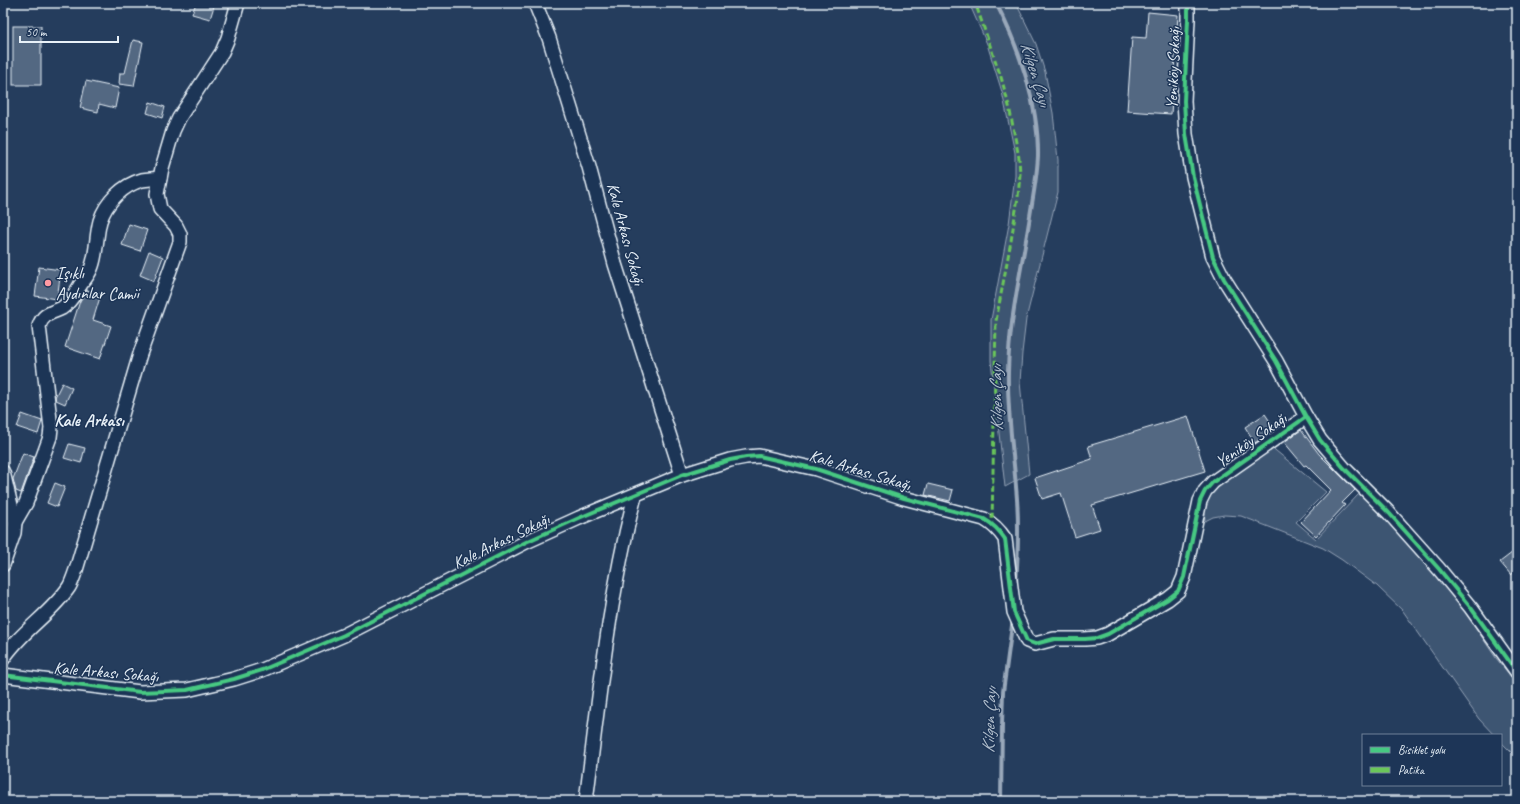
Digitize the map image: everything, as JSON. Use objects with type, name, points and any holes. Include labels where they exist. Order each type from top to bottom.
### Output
[{"type":"street","points":[[3,659],[10,648],[70,586],[140,354],[180,242],[180,234],[176,226],[160,209],[157,194],[173,130],[178,118],[222,52],[228,38],[238,3]]},
{"type":"street","name":"Kale Arkası Sokağı","points":[[535,3],[549,38],[587,159],[615,264],[682,475]]},
{"type":"street","name":"Yeniköy Sokağı","points":[[1188,3],[1184,101],[1186,134],[1193,176],[1213,257],[1224,279],[1276,361],[1320,440],[1344,468],[1389,513],[1439,569],[1471,608],[1517,672]]},
{"type":"street","points":[[15,522],[26,503],[50,437],[51,428],[39,326],[41,321],[44,316],[62,308],[69,301],[88,273],[92,266],[100,221],[110,202],[128,186],[136,182],[160,178]]},
{"type":"street","name":"Yeniköy Sokağı","points":[[1005,539],[1014,612],[1027,641],[1035,644],[1054,639],[1097,638],[1108,634],[1168,600],[1178,591],[1190,558],[1200,501],[1205,491],[1213,482],[1306,417]]},
{"type":"street","name":"Kale Arkası Sokağı","points":[[3,676],[140,692],[187,690],[234,679],[262,670],[344,635],[526,542],[579,518],[635,496],[682,475],[730,460],[760,456],[816,469],[904,498],[984,519],[992,523],[1005,539]]},
{"type":"street","points":[[3,472],[15,522],[14,533],[3,565]]},
{"type":"street","points":[[586,801],[594,726],[609,628],[625,537],[635,496]]},
{"type":"shaded area","points":[[969,3],[1016,3],[1036,44],[1045,72],[1053,113],[1058,160],[1058,192],[1026,319],[1022,353],[1020,382],[1029,474],[1005,487],[991,361],[991,320],[1009,224],[1015,176],[1015,153],[1002,92],[987,44]]},
{"type":"shaded area","points":[[1270,446],[1326,492],[1296,522],[1316,539],[1359,494],[1378,510],[1443,584],[1465,612],[1496,658],[1517,684],[1517,758],[1502,743],[1502,734],[1493,734],[1479,719],[1403,611],[1377,586],[1323,548],[1241,516],[1224,515],[1213,517],[1205,521],[1204,506],[1208,494]]},
{"type":"building","points":[[196,3],[215,3],[210,19],[192,14]]},
{"type":"building","points":[[1148,12],[1178,15],[1171,114],[1127,111],[1132,37],[1146,38]]},
{"type":"building","points":[[13,26],[41,26],[41,85],[13,85]]},
{"type":"building","points":[[133,40],[143,42],[134,86],[119,84],[120,73],[125,73]]},
{"type":"building","points":[[86,81],[119,88],[115,108],[99,104],[98,112],[80,108]]},
{"type":"building","points":[[150,102],[165,107],[162,118],[147,113]]},
{"type":"building","points":[[129,224],[147,230],[140,251],[122,245]]},
{"type":"building","points":[[149,251],[163,257],[154,281],[140,275]]},
{"type":"building","name":"Işıklı Aydınlar Camii","points":[[39,267],[61,270],[57,299],[35,296]]},
{"type":"building","points":[[87,290],[101,294],[93,320],[111,326],[100,359],[65,347],[80,301]]},
{"type":"building","points":[[62,383],[72,388],[65,404],[56,400],[55,397]]},
{"type":"building","points":[[22,414],[42,421],[38,434],[17,427]]},
{"type":"building","points":[[1265,414],[1275,429],[1255,443],[1245,427]]},
{"type":"building","points":[[1188,416],[1205,471],[1092,505],[1100,529],[1075,537],[1061,493],[1042,499],[1035,478],[1092,459],[1088,446]]},
{"type":"building","points":[[1301,430],[1319,454],[1355,490],[1342,503],[1345,505],[1316,536],[1301,522],[1331,490],[1306,465],[1304,466],[1284,442]]},
{"type":"building","points":[[69,444],[85,448],[81,463],[64,458]]},
{"type":"building","points":[[23,453],[34,457],[21,493],[16,491],[13,479]]},
{"type":"building","points":[[55,483],[65,487],[57,507],[47,503]]},
{"type":"building","points":[[928,484],[953,490],[950,501],[925,495]]},
{"type":"building","points":[[1517,549],[1517,570],[1511,575],[1500,562]]},
{"type":"waterway","name":"Kilgen Çayı","points":[[996,3],[1012,38],[1026,77],[1035,117],[1038,156],[1036,179],[1013,313],[1009,352],[1008,388],[1018,520],[1016,583]]},
{"type":"waterway","name":"Kilgen Çayı","points":[[1001,801],[1003,692],[1013,618]]},
{"type":"marked path","points":[[977,8],[1001,77],[1009,106],[1019,158],[1020,174],[1011,241],[996,321],[992,523]]},
{"type":"cycle path","points":[[1188,3],[1184,101],[1186,134],[1193,177],[1213,257],[1224,279],[1276,361],[1320,440],[1344,468],[1389,513],[1439,569],[1471,608],[1517,672]]},
{"type":"cycle path","points":[[3,675],[140,692],[187,690],[234,679],[262,670],[344,635],[526,542],[579,518],[682,475],[730,460],[759,456],[816,469],[904,498],[984,519],[996,528],[1005,539],[1014,612],[1027,641],[1035,644],[1054,639],[1097,638],[1108,634],[1168,599],[1178,591],[1184,577],[1200,501],[1205,491],[1213,482],[1306,417]]},
{"type":"place","name":"Işıklı Aydınlar Camii","points":[[48,283]]},
{"type":"district","name":"Kale Arkası","points":[[89,420]]}]
